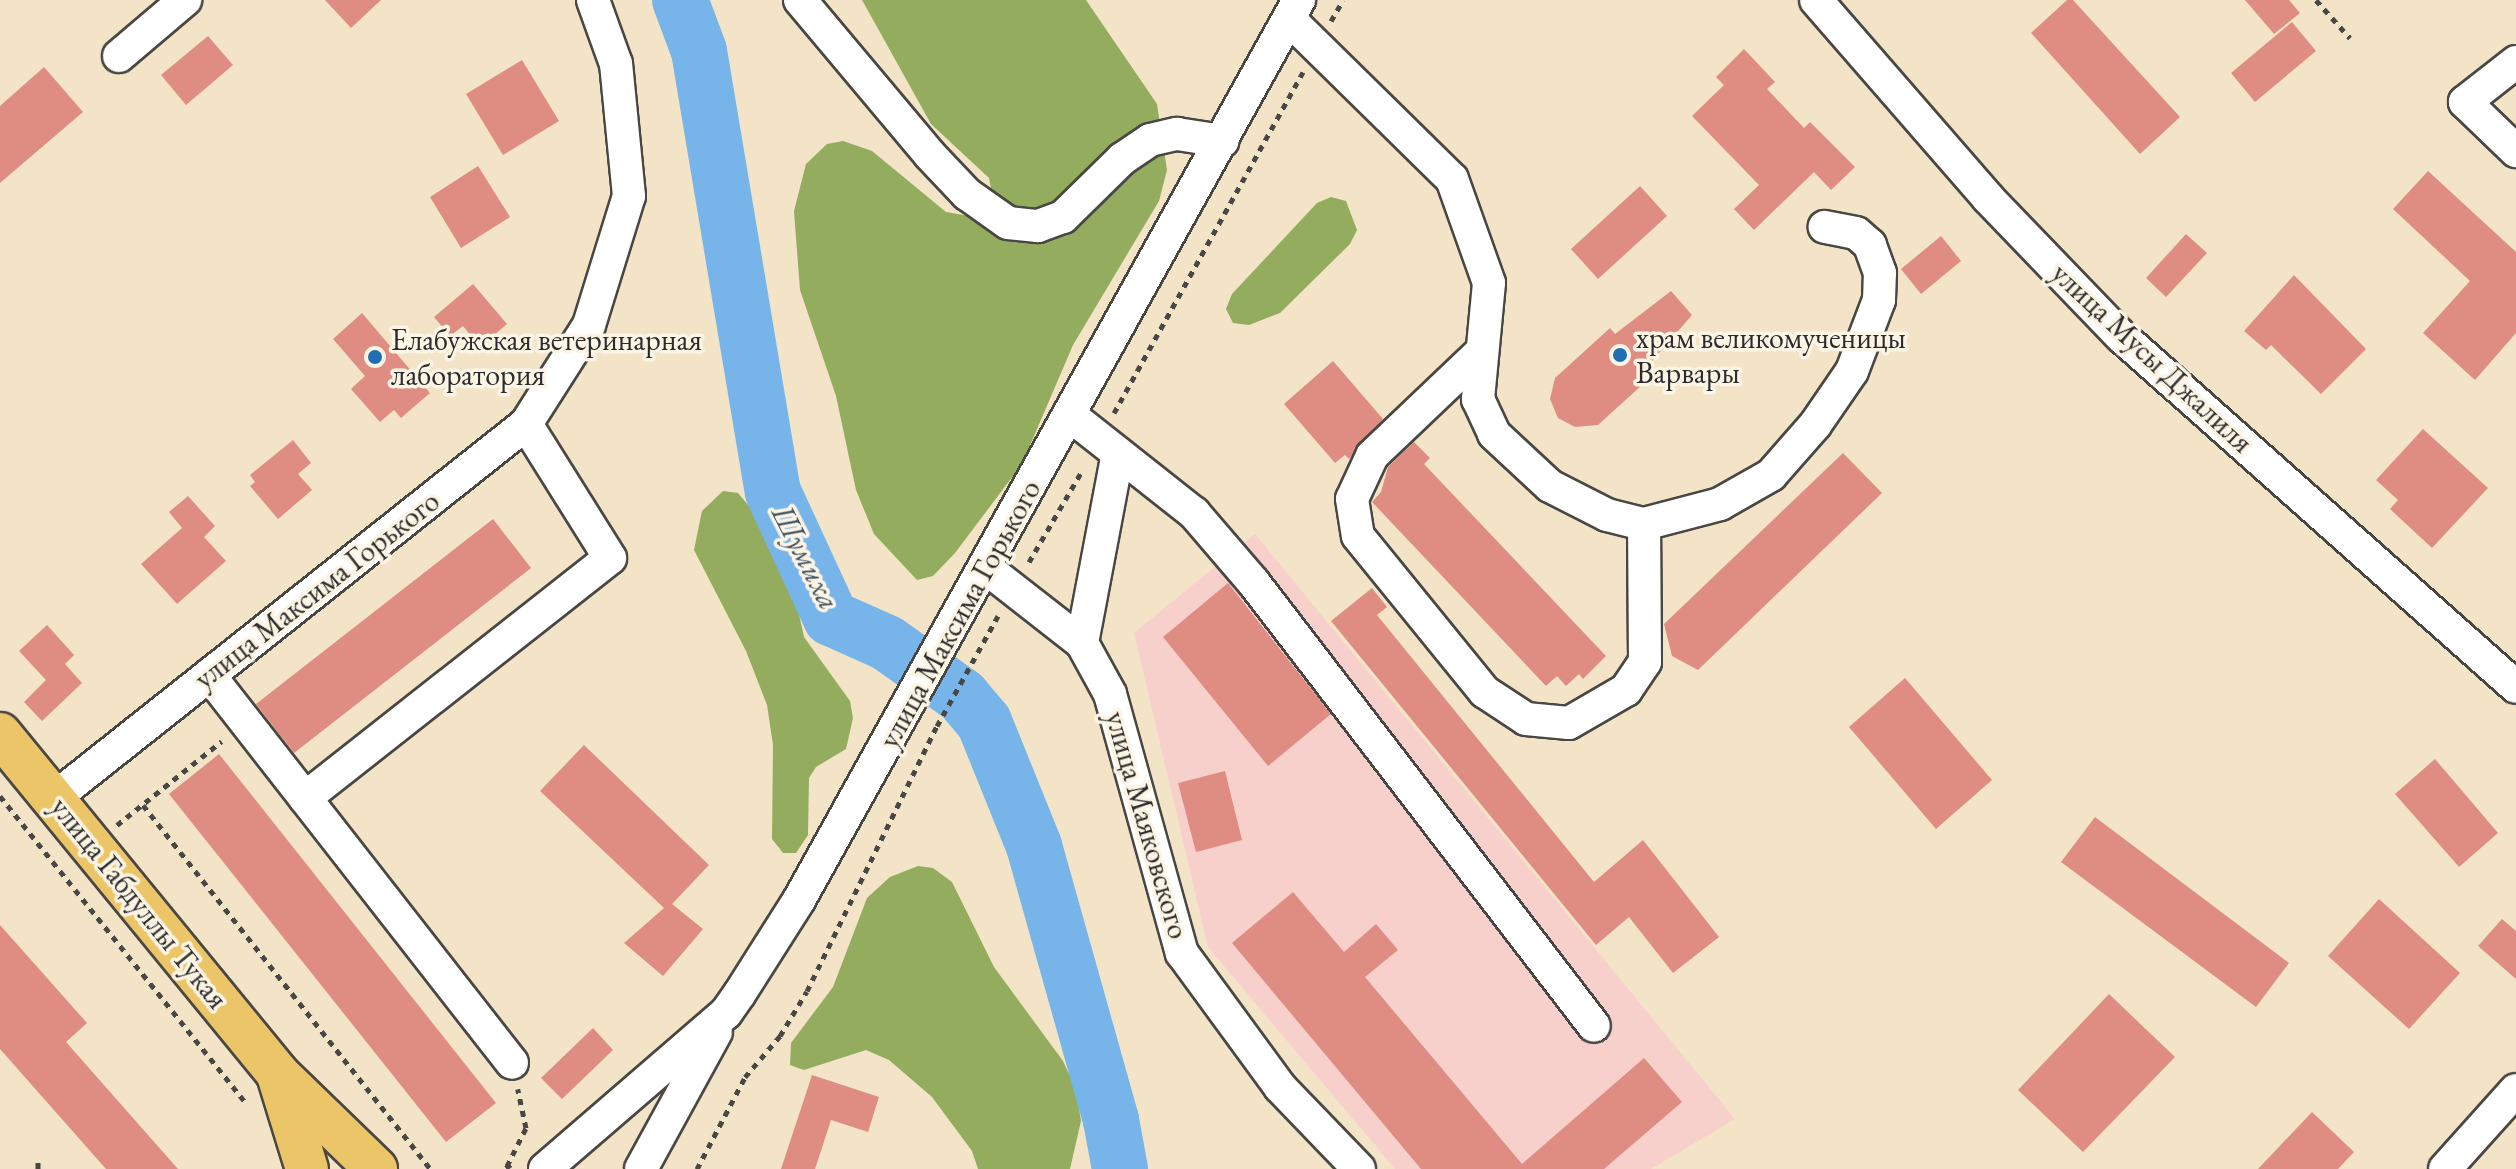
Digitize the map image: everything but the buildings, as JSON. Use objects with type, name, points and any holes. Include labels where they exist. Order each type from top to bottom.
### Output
[{"type":"main road","name":"улица Габдуллы Тукая","points":[[0,734],[53,799],[76,858],[277,1073],[376,1169]]},
{"type":"main road","name":"улица Габдуллы Тукая","points":[[277,1073],[307,1169]]},
{"type":"street","points":[[119,56],[185,0]]},
{"type":"street","name":"улица Максима Горького","points":[[53,799],[526,424],[589,325],[629,196],[616,64],[593,0]]},
{"type":"street","points":[[800,0],[930,155],[967,194],[1008,223],[1038,226],[1063,217],[1122,159],[1150,140],[1189,134],[1222,141]]},
{"type":"street","name":"улица Мусы Джалиля","points":[[1816,0],[1988,198],[2121,336],[2516,687]]},
{"type":"street","points":[[1294,10],[1317,47],[1452,179],[1489,283],[1478,399],[1494,434],[1550,486],[1607,515],[1644,524],[1720,504],[1771,475],[1815,425],[1852,371],[1879,300],[1880,273],[1870,245],[1856,233],[1825,227]]},
{"type":"street","name":"улица Максима Горького","points":[[537,1160],[726,1013],[799,900],[1071,416],[1294,10]]},
{"type":"street","points":[[2516,62],[2465,102],[2516,151]]},
{"type":"street","points":[[1480,353],[1372,456],[1352,499],[1358,536],[1485,692],[1526,719],[1569,723],[1626,690],[1645,662],[1644,524]]},
{"type":"street","points":[[1071,416],[1194,513],[1254,583],[1594,1026]]},
{"type":"street","points":[[305,798],[610,558],[526,424]]},
{"type":"street","points":[[1082,643],[1109,446]]},
{"type":"street","name":"улица Маяковского","points":[[986,568],[1011,592],[1082,643],[1110,694],[1182,953],[1280,1087],[1359,1169]]},
{"type":"street","points":[[209,675],[512,1063]]},
{"type":"street","points":[[641,1169],[726,1013]]},
{"type":"street","points":[[2445,1169],[2516,1090]]},
{"type":"path","points":[[697,1169],[745,1077],[780,1036],[807,991],[937,726],[1011,592],[1109,446],[1343,0]]},
{"type":"path","points":[[2316,0],[2350,38]]},
{"type":"path","points":[[76,858],[246,722]]},
{"type":"path","points":[[0,796],[76,858],[253,1118]]},
{"type":"path","points":[[143,805],[430,1169]]},
{"type":"path","points":[[504,1168],[526,1128],[512,1063]]},
{"type":"path","points":[[38,1157],[38,1169]]},
{"type":"path","points":[[504,1168],[537,1160]]},
{"type":"shaded area","points":[[1255,534],[1735,1119],[1651,1169],[1395,1169],[1208,947],[1134,633]]},
{"type":"green space","points":[[862,0],[1086,0],[1157,104],[1167,170],[1159,201],[1073,345],[1022,464],[955,553],[933,576],[917,580],[874,534],[856,490],[836,396],[800,290],[794,211],[806,164],[827,144],[843,141],[872,151],[946,212],[975,217],[992,194],[989,178],[931,124]]},
{"type":"green space","points":[[1331,197],[1346,201],[1357,230],[1350,244],[1280,313],[1249,325],[1233,323],[1226,309],[1232,294],[1317,203]]},
{"type":"green space","points":[[723,491],[738,493],[753,511],[792,582],[804,637],[850,701],[853,718],[846,749],[816,767],[809,778],[808,835],[796,853],[783,853],[772,839],[773,745],[767,705],[746,651],[694,550],[702,511]]},
{"type":"green space","points":[[918,866],[933,868],[952,882],[994,967],[1063,1061],[1076,1089],[1081,1121],[1070,1169],[978,1169],[972,1151],[932,1097],[889,1060],[866,1050],[804,1070],[790,1065],[791,1043],[833,987],[867,898],[890,877]]},
{"type":"waterway","name":"Шумиха","points":[[680,0],[699,51],[773,492],[831,618],[887,643],[962,696],[984,722],[1034,846],[1111,1120],[1120,1169]]},
{"type":"place","name":"храм великомученицы Варвары","points":[[1620,355]]},
{"type":"place","name":"Елабужская ветеринарная лаборатория","points":[[375,357]]}]
